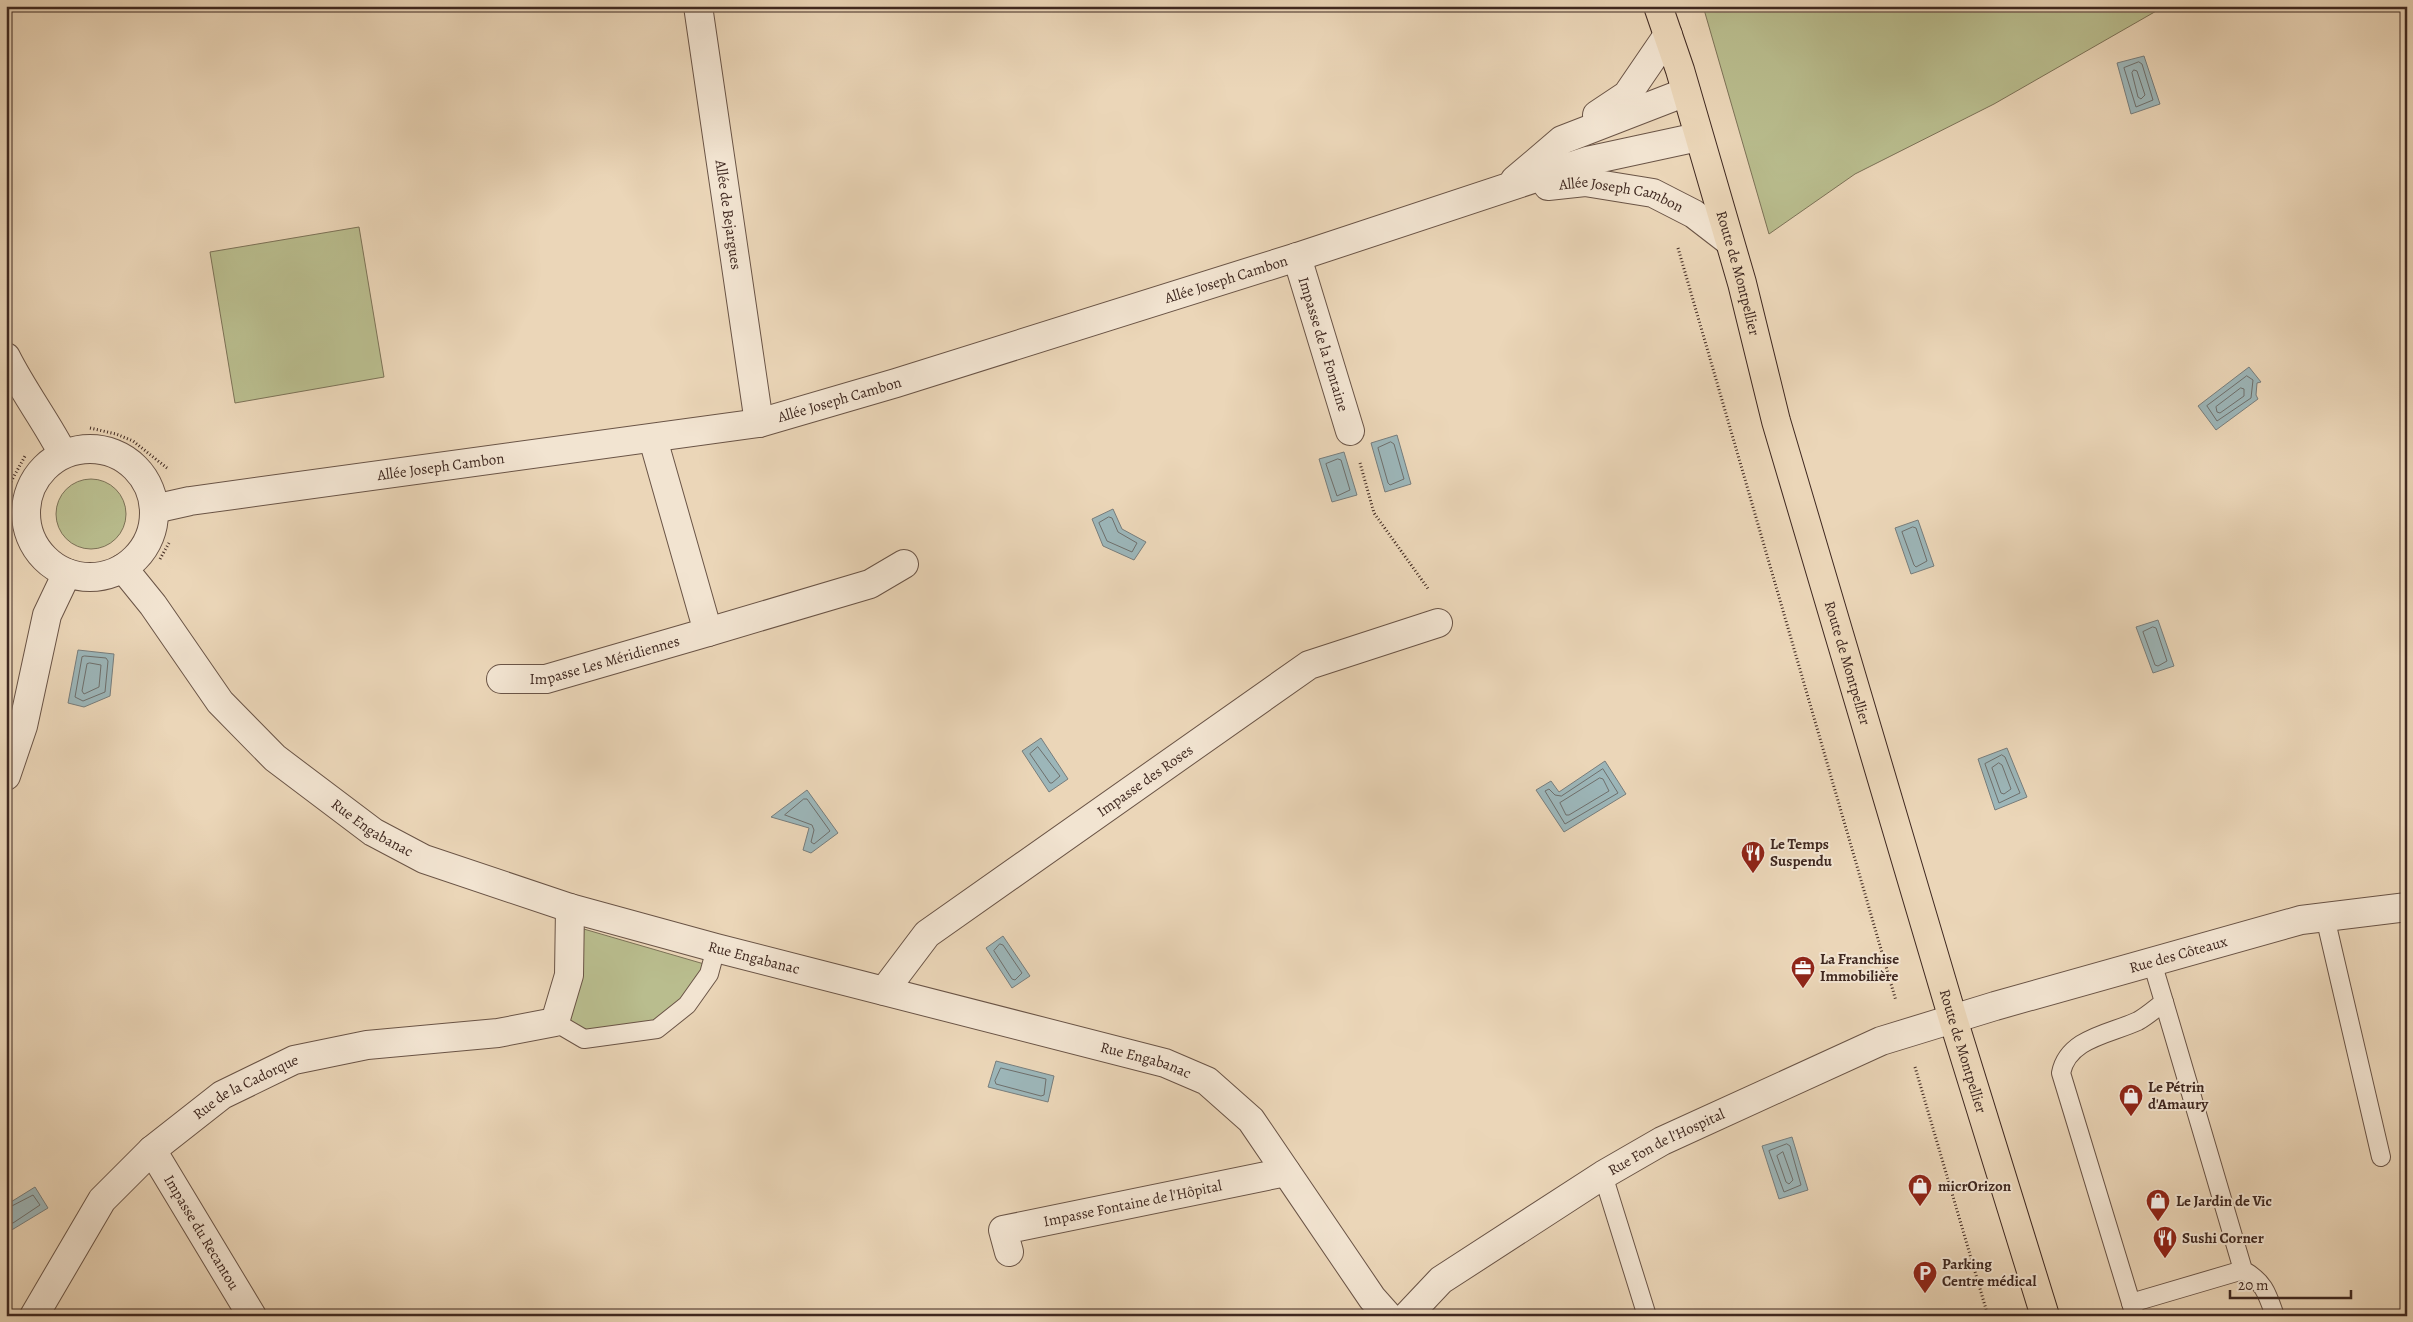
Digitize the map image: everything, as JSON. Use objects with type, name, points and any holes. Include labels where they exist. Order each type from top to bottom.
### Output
[{"type":"main road","name":"Route de Montpellier","points":[[1658,6],[1686,92],[1742,283],[1779,430],[1953,1018],[2045,1316]]},
{"type":"street","name":"Allée de Bejargues","points":[[698,6],[759,423]]},
{"type":"street","name":"Allée Joseph Cambon","points":[[1502,191],[1562,140],[1627,95],[1668,35]]},
{"type":"street","name":"Allée Joseph Cambon","points":[[1562,140],[1686,92]]},
{"type":"street","name":"Allée Joseph Cambon","points":[[154,510],[190,501],[759,423],[896,383],[1297,258],[1587,161],[1698,137]]},
{"type":"street","name":"Allée Joseph Cambon","points":[[1502,191],[1585,182],[1654,193],[1694,214],[1729,241]]},
{"type":"street","name":"Impasse de la Fontaine","points":[[1297,258],[1350,431]]},
{"type":"street","points":[[9,369],[46,421],[63,454]]},
{"type":"street","points":[[653,439],[708,632]]},
{"type":"street","points":[[80,449],[98,449],[115,454],[130,463],[143,476],[151,492],[154,510],[152,526],[146,542],[136,556],[123,568],[106,575],[88,577],[67,573],[48,562],[16,524],[33,482],[46,466],[63,454],[80,449]]},
{"type":"street","name":"Impasse Les Méridiennes","points":[[501,679],[546,679],[870,584],[904,564]]},
{"type":"street","name":"Rue Engabanac","points":[[123,568],[153,605],[220,702],[275,758],[372,832],[424,859],[570,908],[716,948],[1165,1063],[1207,1081],[1251,1120],[1372,1298],[1388,1316]]},
{"type":"street","points":[[6,776],[23,726],[47,615],[67,573]]},
{"type":"street","name":"Impasse des Roses","points":[[884,991],[927,934],[1309,665],[1438,623]]},
{"type":"street","name":"Rue des Côteaux","points":[[1953,1018],[2301,920],[2407,907]]},
{"type":"street","points":[[555,1022],[568,975],[570,908]]},
{"type":"street","name":"Rue Fon de l'Hospital","points":[[1407,1316],[1441,1280],[1603,1175],[1662,1141],[1881,1041],[1953,1018]]},
{"type":"street","name":"Rue de la Cadorque","points":[[34,1316],[102,1200],[152,1150],[222,1095],[294,1060],[367,1045],[498,1033],[555,1022]]},
{"type":"street","name":"Impasse du Recantou","points":[[152,1150],[252,1316]]},
{"type":"street","name":"Impasse Fontaine de l'Hôpital","points":[[1009,1252],[1002,1230],[1286,1172]]},
{"type":"lane","points":[[2325,917],[2381,1157]]},
{"type":"lane","points":[[555,1022],[584,1039],[658,1029],[687,1005],[709,974],[716,948]]},
{"type":"lane","points":[[2152,962],[2243,1270],[2256,1278],[2266,1290],[2275,1316]]},
{"type":"lane","points":[[2164,1002],[2140,1020],[2081,1045],[2064,1060],[2061,1074],[2133,1310],[2243,1270]]},
{"type":"lane","points":[[1603,1175],[1647,1316]]},
{"type":"path","points":[[1677,242],[1988,1316]]},
{"type":"path","points":[[88,427],[116,434],[133,442],[164,467],[171,470]]},
{"type":"path","points":[[1350,431],[1374,513],[1439,605],[1438,623]]},
{"type":"path","points":[[6,491],[26,450]]},
{"type":"path","points":[[159,560],[168,544],[174,538]]},
{"type":"green space","points":[[1703,6],[2165,6],[1994,104],[1855,174],[1769,234]]},
{"type":"green space","points":[[359,227],[384,377],[235,403],[210,252]]},
{"type":"green space","points":[[91,479],[104,482],[116,489],[123,501],[126,514],[123,527],[116,539],[104,546],[91,549],[78,546],[66,539],[59,527],[56,514],[59,501],[66,489],[78,482]]},
{"type":"green space","points":[[570,925],[711,966],[657,1029],[584,1039],[555,1022]]},
{"type":"water","points":[[2144,56],[2160,104],[2131,114],[2117,63]]},
{"type":"water","points":[[2249,367],[2261,382],[2257,383],[2256,395],[2258,399],[2216,430],[2198,406]]},
{"type":"water","points":[[1397,435],[1411,484],[1385,492],[1371,443]]},
{"type":"water","points":[[1344,452],[1357,495],[1332,502],[1319,459]]},
{"type":"water","points":[[1113,509],[1122,529],[1146,542],[1134,560],[1103,546],[1092,519]]},
{"type":"water","points":[[1918,520],[1934,566],[1911,574],[1895,528]]},
{"type":"water","points":[[2158,620],[2174,666],[2153,673],[2136,627]]},
{"type":"water","points":[[78,650],[114,654],[110,696],[84,707],[68,703]]},
{"type":"water","points":[[1041,738],[1068,779],[1049,792],[1022,751]]},
{"type":"water","points":[[2007,748],[2027,797],[1995,810],[1978,759]]},
{"type":"water","points":[[1605,761],[1626,794],[1564,832],[1536,790],[1551,781],[1559,792]]},
{"type":"water","points":[[807,790],[838,833],[811,853],[803,850],[809,828],[771,817]]},
{"type":"water","points":[[1003,936],[1030,976],[1012,988],[986,948]]},
{"type":"water","points":[[996,1061],[1054,1076],[1048,1102],[988,1087]]},
{"type":"water","points":[[1792,1137],[1808,1190],[1779,1199],[1762,1146]]},
{"type":"water","points":[[35,1187],[48,1208],[10,1231],[6,1224],[6,1205]]},
{"type":"place","name":"Le Temps Suspendu","points":[[1753,874]]},
{"type":"place","name":"La Franchise Immobilière","points":[[1803,989]]},
{"type":"place","name":"Le Pétrin d'Amaury","points":[[2131,1117]]},
{"type":"place","name":"micrOrizon","points":[[1920,1207]]},
{"type":"place","name":"Le Jardin de Vic","points":[[2158,1222]]},
{"type":"place","name":"Sushi Corner","points":[[2165,1259]]},
{"type":"place","name":"Parking Centre médical","points":[[1925,1294]]}]
